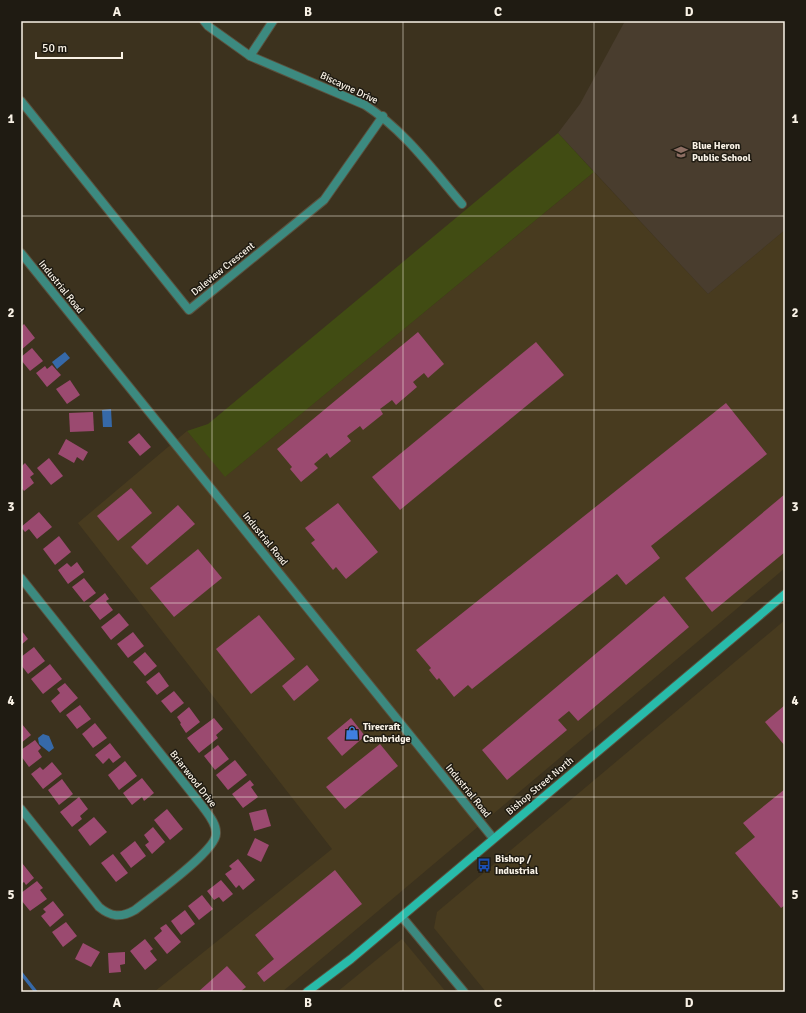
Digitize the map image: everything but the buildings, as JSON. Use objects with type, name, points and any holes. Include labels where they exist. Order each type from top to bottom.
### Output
[{"type":"main road","name":"Bishop Street North","points":[[307,992],[351,959],[402,917],[493,838],[785,594]]},
{"type":"street","name":"Biscayne Drive","points":[[204,21],[208,26],[250,56],[365,105],[383,116],[403,135],[462,204]]},
{"type":"street","points":[[250,56],[273,21]]},
{"type":"street","name":"Daleview Crescent","points":[[21,101],[189,310],[324,200],[383,116]]},
{"type":"street","name":"Industrial Road","points":[[21,253],[493,838]]},
{"type":"street","name":"Briarwood Drive","points":[[21,578],[203,807],[212,820],[216,834],[211,846],[198,859],[135,910],[126,915],[116,916],[106,913],[99,907],[21,809]]},
{"type":"street","points":[[402,917],[464,992]]},
{"type":"shaded area","name":"Blue Heron Public School","points":[[625,21],[785,21],[785,230],[708,294],[558,133],[580,104]]},
{"type":"shaded area","points":[[594,172],[708,294],[785,230],[785,568],[282,992],[154,992],[332,849],[78,523],[187,431],[226,476]]},
{"type":"shaded area","points":[[785,620],[785,992],[486,992],[434,928],[437,912]]},
{"type":"shaded area","points":[[402,939],[446,992],[337,992]]},
{"type":"green space","points":[[558,133],[594,172],[225,477],[187,431],[208,424]]},
{"type":"water","points":[[65,352],[70,358],[57,369],[52,362]]},
{"type":"water","points":[[111,409],[112,427],[103,427],[102,410]]},
{"type":"water","points":[[43,734],[49,736],[54,748],[49,752],[39,744],[38,738]]},
{"type":"waterway","points":[[21,973],[36,992]]},
{"type":"place","name":"Blue Heron Public School","points":[[681,152]]},
{"type":"place","name":"Tirecraft Cambridge","points":[[352,733]]},
{"type":"place","name":"Bishop / Industrial","points":[[484,865]]}]
